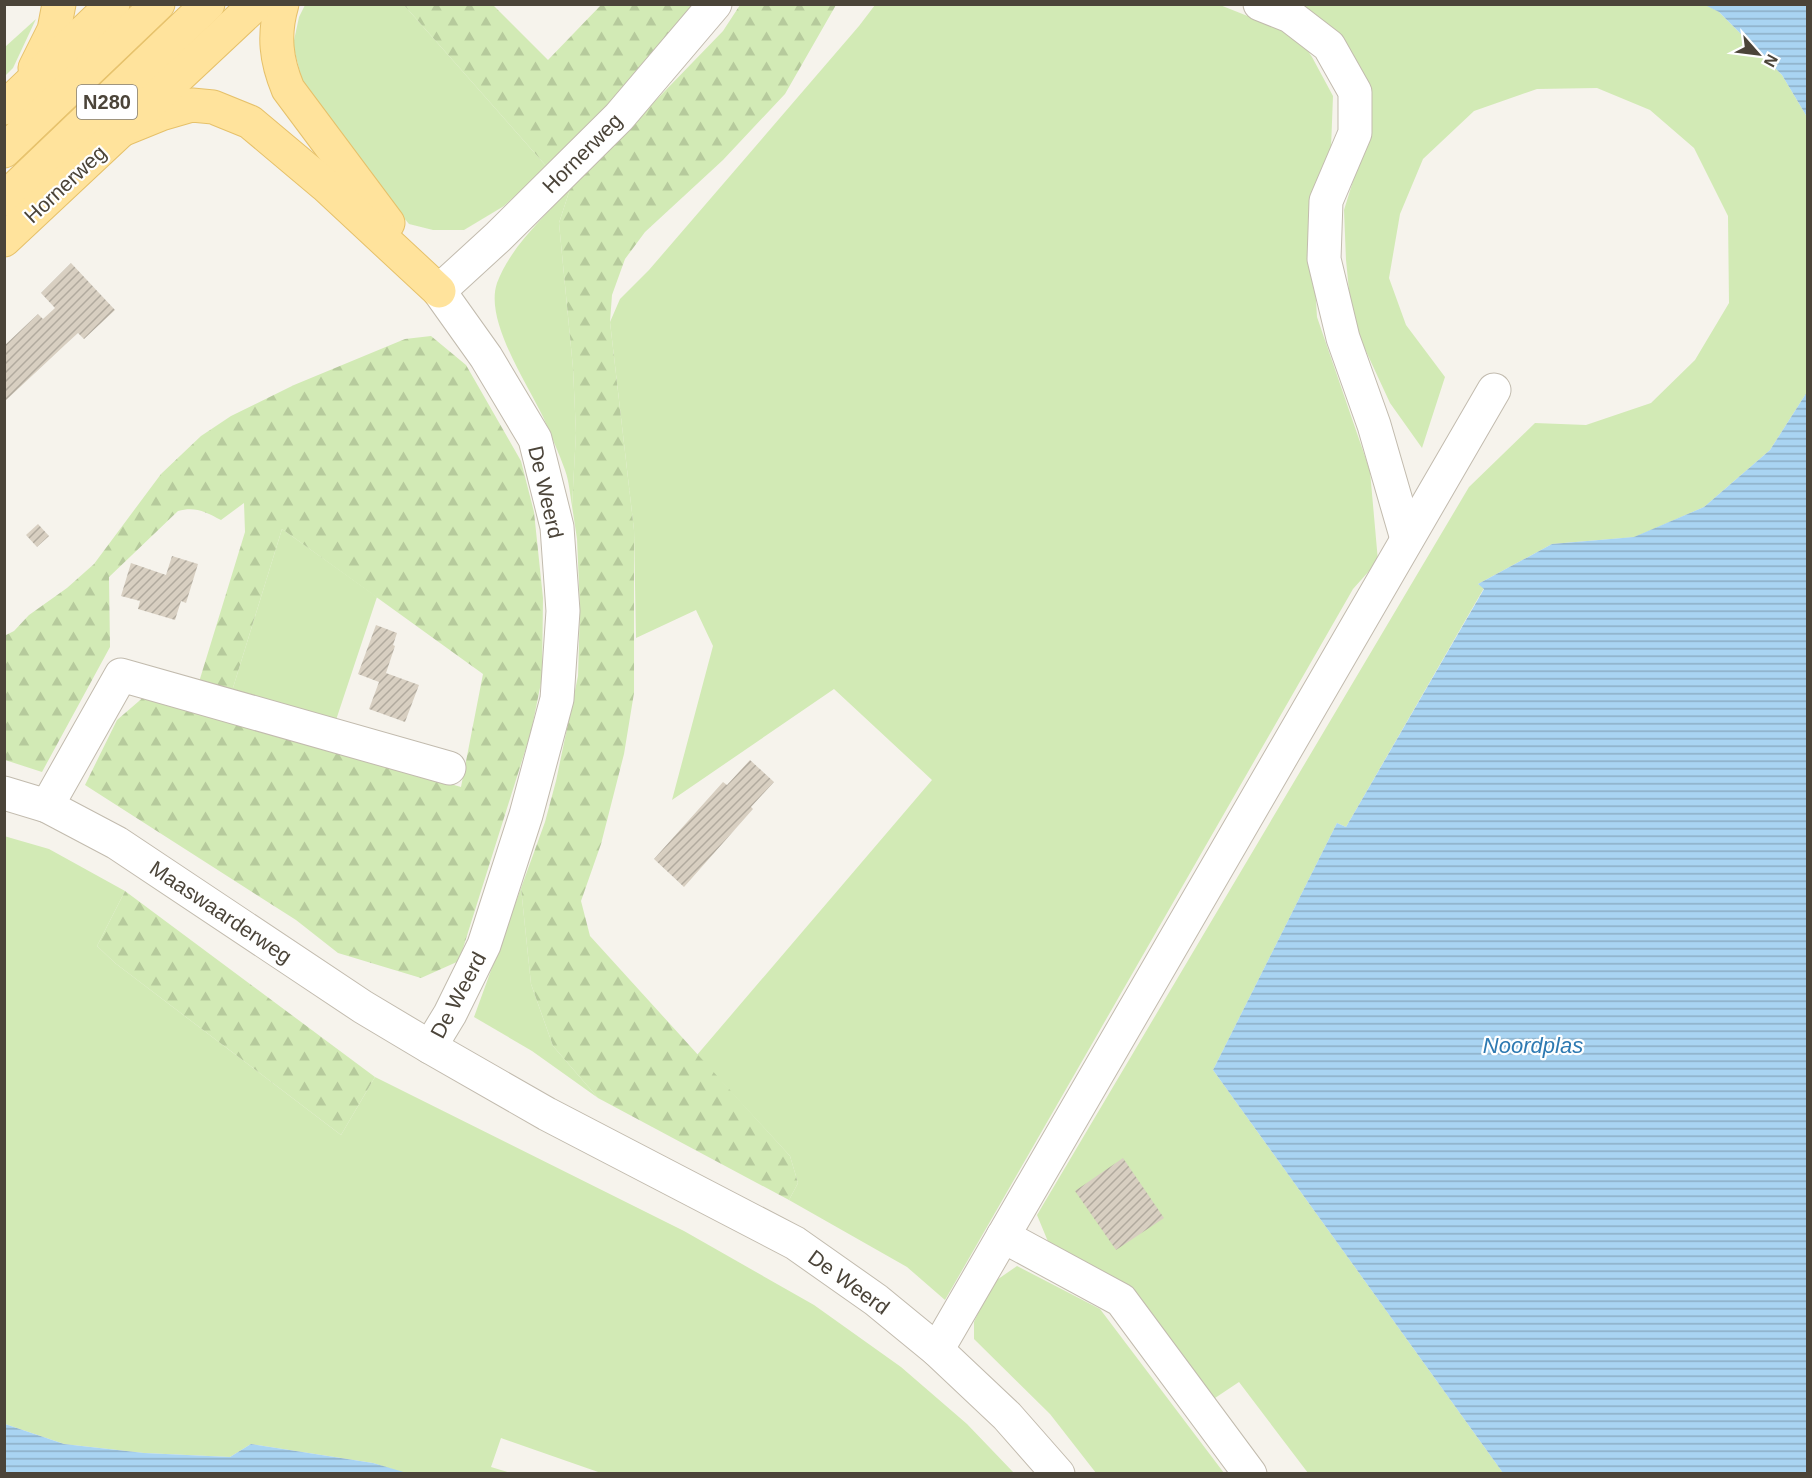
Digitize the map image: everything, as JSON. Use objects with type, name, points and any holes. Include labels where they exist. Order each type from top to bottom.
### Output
[{"type":"main road","points":[[10,103],[39,63],[54,30],[59,4]]},
{"type":"main road","points":[[10,103],[113,4]]},
{"type":"main road","name":"N280","points":[[4,151],[158,4]]},
{"type":"main road","name":"Hornerweg","points":[[4,199],[208,4]]},
{"type":"main road","name":"Hornerweg","points":[[4,240],[255,4]]},
{"type":"main road","points":[[282,4],[276,24],[276,46],[280,69],[288,89],[439,291]]},
{"type":"main road","points":[[124,129],[161,114],[192,105],[213,107],[250,122],[325,185],[439,291]]},
{"type":"street","name":"Hornerweg","points":[[439,291],[498,237],[619,117],[715,4]]},
{"type":"street","points":[[1260,4],[1290,16],[1329,46],[1354,92],[1355,133],[1326,201],[1324,259],[1343,338],[1374,424],[1407,539]]},
{"type":"street","name":"De Weerd","points":[[439,291],[486,357],[535,439],[557,527],[563,611],[557,699],[526,815],[484,945],[450,1014],[430,1047],[547,1114],[795,1243],[876,1300],[937,1350],[1007,1416],[1058,1473]]},
{"type":"street","points":[[937,1350],[1494,390]]},
{"type":"street","points":[[47,806],[121,675],[449,768]]},
{"type":"street","name":"Maaswaarderweg","points":[[4,792],[47,806],[117,843],[354,1001],[430,1047]]},
{"type":"street","points":[[1003,1236],[1121,1300],[1251,1473]]},
{"type":"green space","points":[[1705,4],[1719,12],[1782,75],[1807,117],[1807,392],[1770,450],[1704,507],[1635,537],[1552,544],[1478,584],[1484,588],[1346,827],[1337,823],[1213,1070],[1503,1473],[1308,1473],[1239,1382],[1212,1400],[1049,1244],[1037,1215],[1469,487],[1535,423],[1586,425],[1651,403],[1695,360],[1729,303],[1728,216],[1694,148],[1650,110],[1597,88],[1537,89],[1474,111],[1423,159],[1400,214],[1389,278],[1406,325],[1445,377],[1422,448],[1390,403],[1352,321],[1344,210],[1372,120],[1363,83],[1295,5]]},
{"type":"green space","points":[[305,5],[404,5],[547,167],[504,206],[464,230],[433,230],[409,224],[373,181],[303,84],[293,45],[299,17]]},
{"type":"green space","points":[[404,5],[493,5],[548,60],[601,5],[697,5],[585,134],[547,167]]},
{"type":"green space","points":[[740,5],[836,5],[785,94],[723,160],[645,232],[625,259],[612,295],[610,322],[634,530],[634,693],[624,754],[601,844],[581,901],[590,936],[790,1156],[798,1183],[789,1200],[598,1098],[553,1046],[531,984],[521,888],[545,822],[578,676],[580,608],[577,539],[572,506],[576,433],[573,368],[559,223],[570,189],[723,31]]},
{"type":"green space","points":[[875,5],[1220,5],[1298,36],[1333,96],[1331,148],[1312,234],[1317,317],[1370,471],[1378,561],[1353,589],[945,1300],[907,1267],[789,1200],[798,1183],[790,1156],[697,1055],[932,780],[834,689],[672,800],[713,646],[696,610],[636,638],[634,530],[610,322],[620,299],[649,270]]},
{"type":"green space","points":[[36,19],[13,68],[5,76],[5,47]]},
{"type":"green space","points":[[570,189],[559,223],[573,368],[576,433],[572,506],[563,464],[544,419],[502,334],[495,298],[497,283],[503,269],[519,244]]},
{"type":"green space","points":[[431,336],[466,365],[521,461],[534,512],[543,598],[542,678],[531,732],[459,961],[421,978],[338,953],[296,920],[85,785],[117,720],[146,695],[461,787],[483,674],[282,529],[232,691],[199,682],[245,532],[244,503],[221,520],[205,512],[178,511],[109,577],[110,647],[42,772],[5,760],[4,636],[14,631],[29,615],[67,588],[94,564],[161,474],[201,436],[231,416],[294,385],[405,339]]},
{"type":"green space","points":[[282,529],[377,597],[336,720],[232,691]]},
{"type":"green space","points":[[4,836],[49,849],[125,891],[97,946],[115,963],[341,1135],[375,1077],[684,1231],[814,1305],[901,1367],[967,1424],[1014,1473],[601,1473],[501,1438],[491,1467],[511,1473],[407,1474],[373,1463],[251,1444],[230,1457],[144,1453],[64,1444],[5,1424]]},
{"type":"green space","points":[[521,888],[531,984],[553,1046],[598,1098],[532,1051],[474,1017]]},
{"type":"green space","points":[[125,891],[375,1077],[341,1135],[115,963],[97,946]]},
{"type":"green space","points":[[1017,1266],[1100,1309],[1224,1473],[1096,1473],[1050,1414],[974,1339],[974,1322],[991,1284]]},
{"type":"water","points":[[1705,5],[1807,5],[1807,117],[1782,75],[1719,12]]},
{"type":"water","name":"Noordplas","points":[[1807,392],[1807,1473],[1503,1473],[1213,1070],[1337,823],[1346,827],[1484,589],[1478,584],[1552,544],[1634,537],[1704,507],[1770,450]]},
{"type":"water","points":[[5,1424],[64,1444],[144,1453],[230,1457],[251,1444],[373,1463],[407,1473],[5,1473]]},
{"type":"building","points":[[71,263],[115,310],[84,339],[78,333],[4,402],[4,346],[38,314],[43,319],[55,308],[41,293]]},
{"type":"building","points":[[38,524],[49,536],[37,547],[26,535]]},
{"type":"building","points":[[172,556],[198,564],[186,603],[181,601],[175,620],[138,609],[140,601],[121,596],[131,563],[166,575]]},
{"type":"building","points":[[376,625],[397,633],[386,673],[419,685],[405,722],[369,709],[379,682],[358,674]]},
{"type":"building","points":[[750,760],[774,782],[684,887],[654,859],[723,782],[727,785]]},
{"type":"building","points":[[1123,1158],[1164,1218],[1116,1250],[1075,1191]]}]
